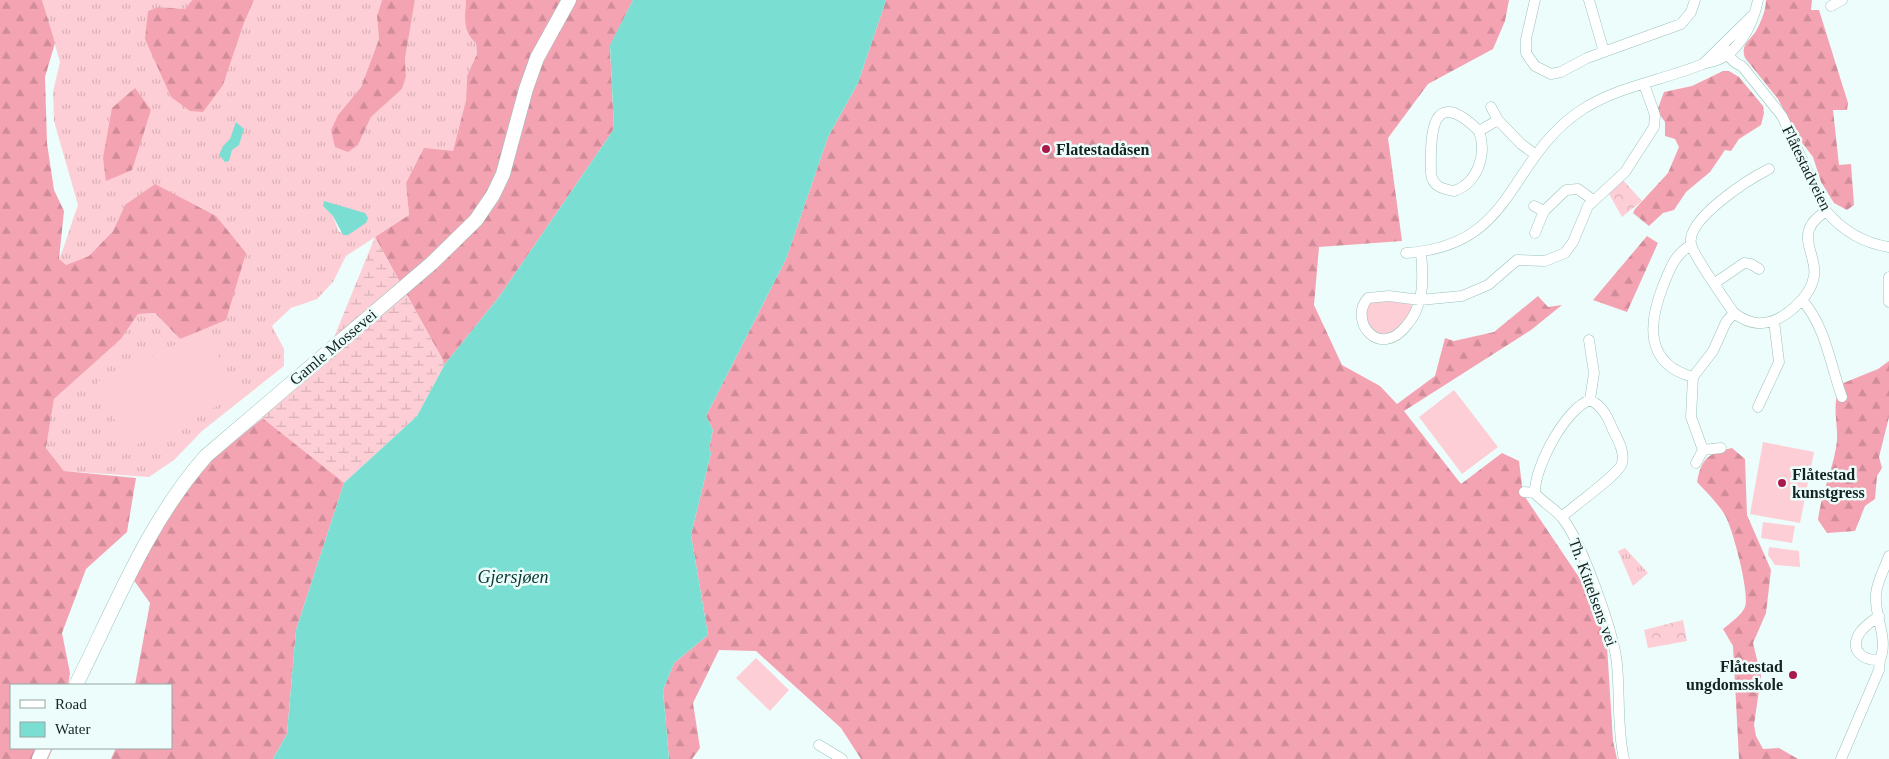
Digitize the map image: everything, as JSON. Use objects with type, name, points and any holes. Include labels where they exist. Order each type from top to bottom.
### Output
[{"type":"main road","name":"Gamle Mossevei","points":[[76,684],[150,535],[187,477],[206,456],[432,263],[476,220],[493,195],[503,174],[526,89],[537,58],[569,0]]},
{"type":"street","points":[[1535,0],[1526,47],[1529,59],[1543,72],[1556,74],[1604,52],[1681,24],[1691,12],[1695,0]]},
{"type":"street","points":[[1589,0],[1604,52]]},
{"type":"street","points":[[1406,253],[1421,252],[1457,243],[1484,225],[1500,208],[1536,155],[1555,132],[1583,109],[1608,96],[1679,74],[1704,63],[1717,61],[1751,26],[1758,0]]},
{"type":"street","points":[[1831,6],[1842,0]]},
{"type":"street","name":"Flåtestadveien","points":[[1728,51],[1742,61],[1742,66],[1773,102],[1782,116],[1826,211],[1849,233],[1866,242],[1889,247]]},
{"type":"street","points":[[1421,252],[1422,286],[1420,300],[1414,317],[1393,339],[1385,341],[1376,338],[1365,328],[1362,311],[1363,304],[1368,298],[1389,296],[1420,300],[1449,298],[1476,291],[1500,276],[1516,260],[1545,261],[1559,257],[1569,248],[1588,206],[1625,172],[1652,132],[1655,115],[1644,84]]},
{"type":"street","points":[[1491,107],[1498,120],[1521,144],[1536,155]]},
{"type":"street","points":[[1446,112],[1453,113],[1466,119],[1479,131],[1482,141],[1482,156],[1473,177],[1461,189],[1454,191],[1439,187],[1431,179],[1433,126],[1436,118],[1446,112]]},
{"type":"street","points":[[1479,131],[1498,120]]},
{"type":"street","points":[[1769,169],[1754,176],[1698,222],[1692,231],[1691,245],[1734,313],[1756,323],[1774,321],[1802,300],[1814,277],[1814,261],[1808,231],[1818,216],[1826,211]]},
{"type":"street","points":[[1535,232],[1544,212],[1566,190],[1578,189],[1593,200]]},
{"type":"street","points":[[1534,206],[1544,212]]},
{"type":"street","points":[[1691,245],[1673,260],[1656,305],[1652,322],[1656,344],[1668,366],[1676,372],[1693,377]]},
{"type":"street","points":[[1715,283],[1744,263],[1751,264],[1758,269]]},
{"type":"street","points":[[1889,277],[1889,302]]},
{"type":"street","points":[[1802,300],[1813,312],[1842,397]]},
{"type":"street","points":[[1703,450],[1696,437],[1691,417],[1693,377],[1713,351],[1726,322],[1734,313]]},
{"type":"street","points":[[1758,407],[1779,362],[1774,321]]},
{"type":"street","points":[[1524,492],[1535,493],[1536,479],[1549,447],[1576,408],[1590,400],[1594,373],[1589,340]]},
{"type":"street","name":"Th. Kittelsens vei","points":[[1562,517],[1620,468],[1623,462],[1620,445],[1612,426],[1602,408],[1590,400]]},
{"type":"street","points":[[1703,450],[1720,448]]},
{"type":"street","points":[[1696,463],[1703,450]]},
{"type":"street","name":"Th. Kittelsens vei","points":[[1535,493],[1562,517],[1575,539],[1614,644],[1624,759]]},
{"type":"street","points":[[1841,759],[1879,670],[1880,660],[1888,646],[1888,635],[1879,616],[1876,594],[1889,556]]},
{"type":"street","points":[[1879,616],[1859,634],[1856,642],[1857,651],[1864,658],[1880,660]]},
{"type":"street","points":[[819,745],[842,759]]},
{"type":"green space","points":[[0,0],[42,0],[55,43],[45,77],[47,143],[54,190],[64,211],[59,259],[66,265],[89,256],[113,231],[125,205],[155,184],[216,216],[246,253],[226,320],[180,339],[155,313],[138,314],[121,339],[54,399],[46,448],[64,471],[136,478],[127,532],[86,569],[62,633],[70,673],[68,684],[10,684],[10,749],[53,749],[48,759],[0,759]]},
{"type":"green space","points":[[42,0],[192,0],[185,9],[159,7],[223,85],[244,23],[254,0],[382,0],[377,16],[379,39],[361,87],[338,115],[358,145],[371,117],[402,89],[406,77],[405,59],[415,0],[466,0],[466,29],[476,43],[477,54],[467,76],[466,100],[453,151],[406,183],[409,215],[346,256],[333,282],[317,299],[291,308],[272,326],[284,349],[284,366],[202,431],[174,460],[149,477],[64,471],[46,448],[54,399],[121,339],[138,314],[155,313],[180,339],[125,205],[113,231],[89,256],[66,265],[59,259],[78,205],[54,121],[53,92],[60,62]],"holes":[[[112,108],[151,110],[143,131]],[[323,206],[366,223],[339,232],[333,216]]]},
{"type":"green space","points":[[192,0],[254,0],[244,23],[223,85],[203,112],[190,111],[171,97],[145,39],[148,11],[159,7],[185,9]]},
{"type":"green space","points":[[382,0],[415,0],[405,59],[406,77],[402,89],[371,117],[358,145],[348,152],[335,147],[331,130],[338,115],[361,87],[379,39],[377,16]]},
{"type":"green space","points":[[466,0],[633,0],[610,46],[614,129],[499,297],[445,364],[375,237],[409,215],[406,183],[424,148],[453,151],[466,100],[467,76],[477,54],[476,43],[466,29]]},
{"type":"green space","points":[[886,0],[1509,0],[1505,21],[1493,49],[1428,84],[1388,138],[1402,241],[1319,247],[1314,305],[1342,365],[1380,386],[1397,404],[1435,376],[1445,338],[1454,341],[1494,332],[1538,296],[1548,307],[1562,305],[1531,330],[1404,411],[1461,484],[1502,453],[1519,461],[1523,494],[1591,595],[1607,646],[1613,741],[1617,759],[861,759],[841,728],[756,651],[719,650],[693,703],[700,748],[692,759],[669,759],[663,690],[674,663],[708,635],[691,535],[711,453],[709,448],[713,430],[706,416],[786,259],[828,137],[858,83]]},
{"type":"green space","points":[[1766,0],[1812,0],[1811,10],[1819,10],[1848,103],[1847,110],[1833,110],[1839,165],[1851,164],[1854,205],[1847,210],[1834,203],[1821,182],[1813,157],[1797,136],[1778,99],[1745,58],[1744,49],[1746,43],[1760,24]]},
{"type":"green space","points":[[1723,71],[1729,71],[1739,77],[1763,106],[1764,113],[1761,125],[1739,139],[1731,151],[1725,150],[1710,172],[1686,192],[1674,210],[1663,213],[1649,226],[1633,213],[1668,173],[1679,147],[1675,139],[1665,136],[1665,122],[1657,111],[1664,92],[1692,86]]},
{"type":"green space","points":[[135,88],[151,110],[132,170],[106,181],[103,158],[112,108]]},
{"type":"green space","points":[[1623,180],[1642,201],[1622,217],[1609,194]]},
{"type":"green space","points":[[1647,236],[1658,243],[1627,312],[1593,300]]},
{"type":"green space","points":[[375,237],[445,364],[417,416],[344,483],[256,413],[328,352]]},
{"type":"green space","points":[[1368,298],[1407,299],[1416,312],[1389,340],[1365,327]]},
{"type":"green space","points":[[206,330],[238,396],[128,449],[97,382]]},
{"type":"green space","points":[[1889,361],[1889,417],[1879,457],[1882,468],[1877,476],[1875,499],[1865,506],[1855,531],[1827,533],[1818,520],[1837,441],[1836,399],[1838,392],[1841,384],[1878,369]]},
{"type":"green space","points":[[1454,390],[1498,447],[1462,474],[1419,417]]},
{"type":"green space","points":[[264,417],[329,450],[344,483],[296,630],[287,734],[273,759],[111,759],[116,749],[172,749],[172,684],[135,684],[150,603],[130,575],[150,535],[212,460]]},
{"type":"green space","name":"Flåtestad kunstgress","points":[[1763,442],[1814,452],[1800,523],[1750,514]]},
{"type":"green space","points":[[1732,448],[1745,459],[1747,515],[1771,570],[1766,613],[1753,643],[1761,676],[1754,725],[1756,736],[1763,749],[1779,748],[1798,759],[1739,759],[1733,646],[1723,629],[1745,607],[1745,589],[1736,548],[1726,517],[1697,482],[1704,461],[1718,452]]},
{"type":"green space","points":[[1763,522],[1795,526],[1792,543],[1761,538]]},
{"type":"green space","points":[[1769,547],[1799,551],[1800,567],[1775,565],[1768,555]]},
{"type":"green space","points":[[1625,548],[1648,573],[1633,586],[1618,551]]},
{"type":"green space","points":[[1683,620],[1687,641],[1648,648],[1644,630]]},
{"type":"green space","points":[[756,658],[789,690],[770,711],[736,678]]},
{"type":"water","name":"Gjersjøen","points":[[633,0],[886,0],[858,83],[828,137],[786,259],[706,416],[713,430],[709,448],[711,453],[691,535],[708,635],[674,663],[663,690],[669,759],[273,759],[287,734],[296,630],[344,483],[417,416],[445,364],[499,297],[614,129],[610,45]]},
{"type":"water","points":[[236,122],[244,129],[239,145],[232,150],[229,161],[225,162],[219,155],[223,146],[230,139]]},
{"type":"water","points":[[324,201],[365,213],[368,218],[366,223],[348,235],[343,235],[333,216],[323,206]]},
{"type":"place","name":"Flatestadåsen","points":[[1046,149]]},
{"type":"place","name":"Flåtestad kunstgress","points":[[1782,483]]},
{"type":"place","name":"Flåtestad ungdomsskole","points":[[1793,675]]}]
